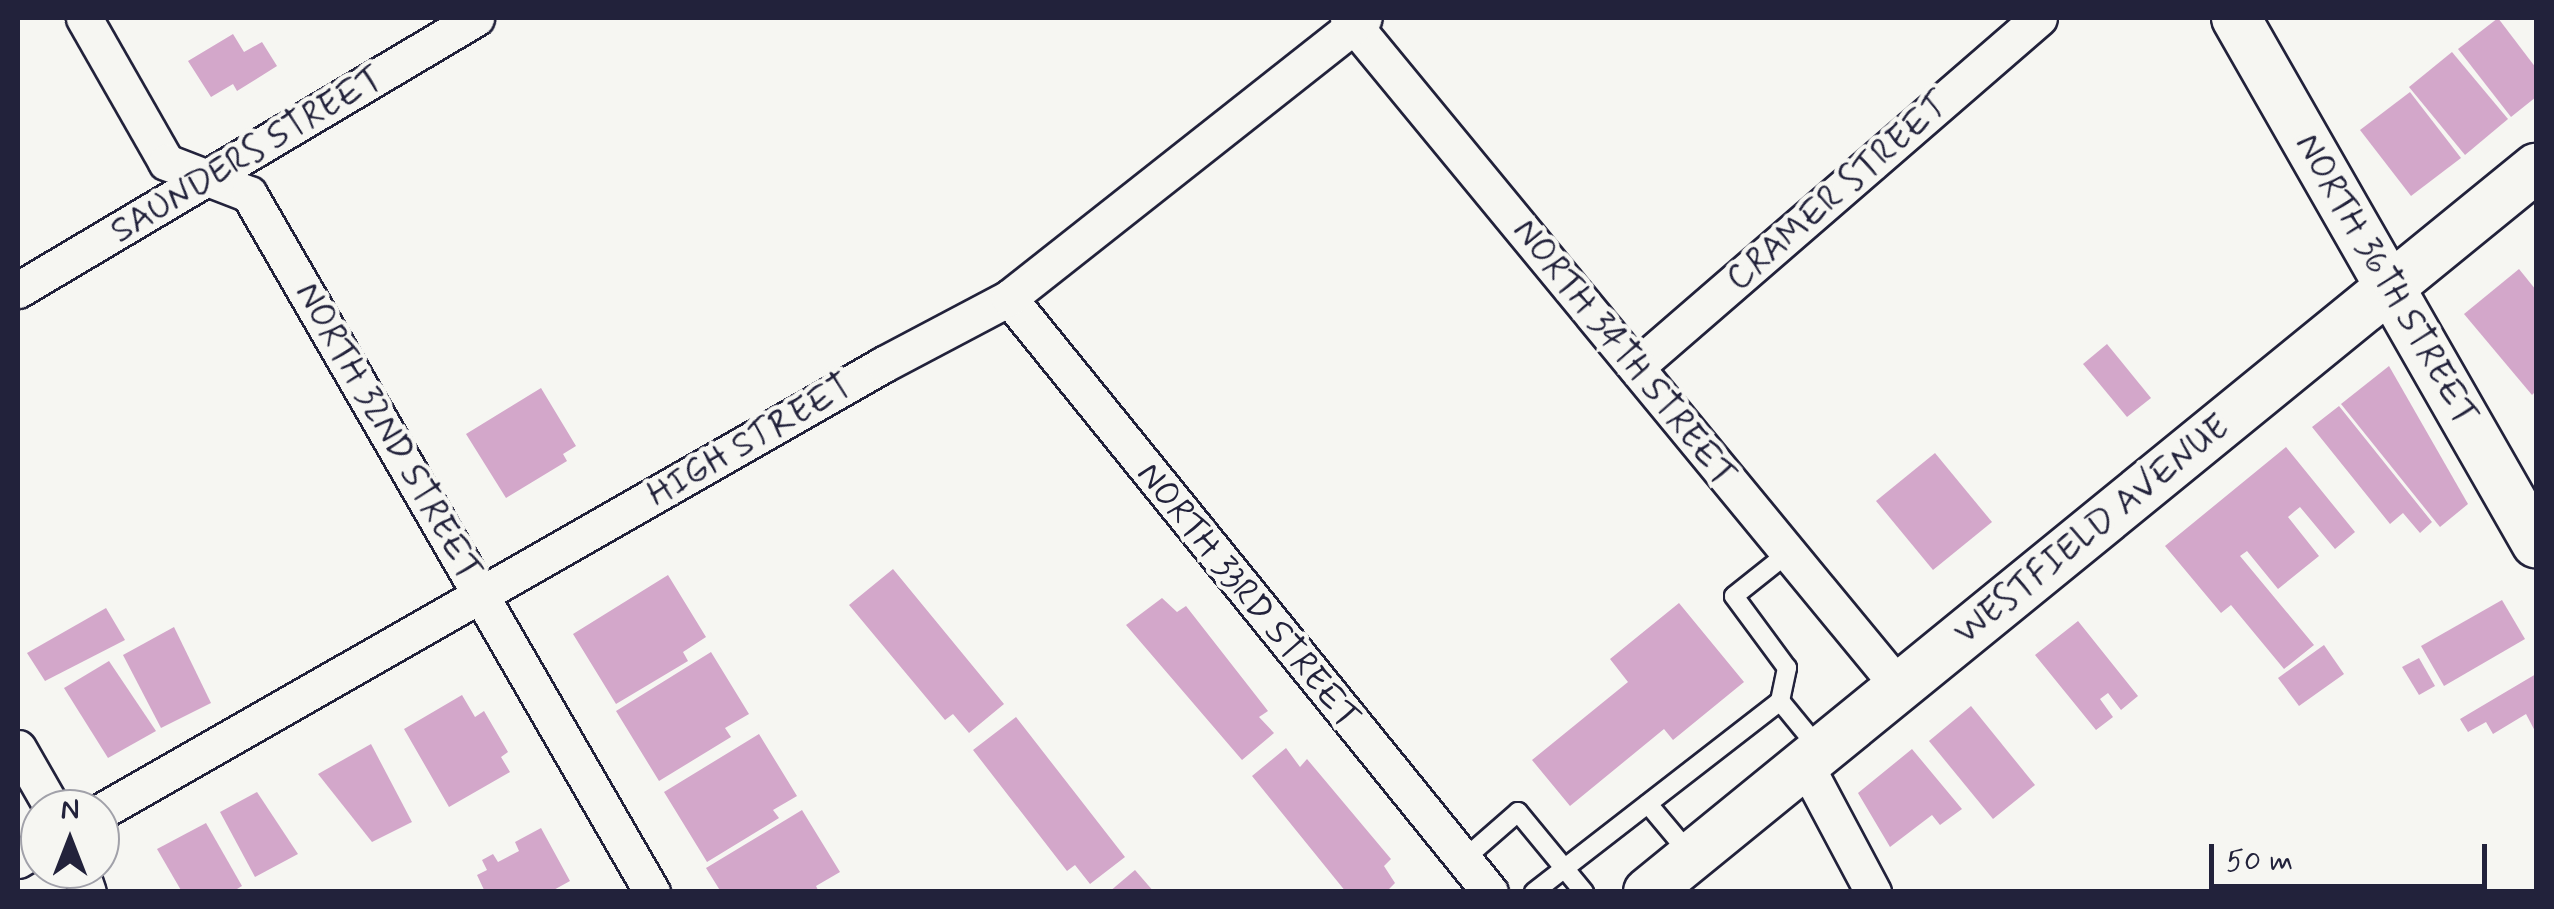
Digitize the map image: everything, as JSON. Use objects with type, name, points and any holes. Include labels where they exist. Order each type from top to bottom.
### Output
[{"type":"street","name":"NORTH 32ND STREET","points":[[84,18],[166,162],[249,194],[652,892]]},
{"type":"street","name":"SAUNDERS STREET","points":[[18,290],[476,18]]},
{"type":"street","name":"CRAMER STREET","points":[[1636,368],[2040,18]]},
{"type":"street","name":"NORTH 36TH STREET","points":[[2236,18],[2536,543]]},
{"type":"street","name":"NORTH 34TH STREET","points":[[1356,20],[1900,688]]},
{"type":"street","name":"HIGH STREET","points":[[120,801],[884,364],[1009,298],[1356,20]]},
{"type":"street","name":"WESTFIELD AVENUE","points":[[1648,892],[2536,168]]},
{"type":"street","name":"NORTH 33RD STREET","points":[[1009,298],[1490,892]]},
{"type":"street","points":[[18,748],[42,789]]},
{"type":"street","points":[[1814,759],[1873,892]]},
{"type":"lane","points":[[1534,892],[1780,701],[1787,668],[1734,596],[1788,553]]},
{"type":"lane","points":[[1780,701],[1814,759]]},
{"type":"lane","points":[[1648,804],[1692,857]]},
{"type":"lane","points":[[1463,860],[1518,812],[1584,892]]},
{"type":"building","points":[[2498,18],[2536,68],[2536,97],[2511,117],[2458,49]]},
{"type":"building","points":[[233,34],[244,52],[262,42],[277,66],[237,91],[233,84],[211,97],[188,61]]},
{"type":"building","points":[[2452,52],[2508,119],[2465,155],[2409,87]]},
{"type":"building","points":[[2410,92],[2461,158],[2411,196],[2360,130]]},
{"type":"building","points":[[2519,269],[2536,290],[2536,391],[2532,395],[2464,314]]},
{"type":"building","points":[[2107,344],[2151,398],[2127,417],[2083,364]]},
{"type":"building","points":[[2389,366],[2468,504],[2440,527],[2341,404]]},
{"type":"building","points":[[541,388],[576,446],[563,454],[567,461],[506,498],[466,434]]},
{"type":"building","points":[[2339,406],[2432,522],[2420,533],[2403,513],[2390,524],[2312,427]]},
{"type":"building","points":[[2286,447],[2355,532],[2335,549],[2300,507],[2288,517],[2319,556],[2278,589],[2247,551],[2240,556],[2314,645],[2284,669],[2231,605],[2221,613],[2165,546]]},
{"type":"building","points":[[1935,453],[1992,522],[1933,570],[1876,501]]},
{"type":"building","points":[[893,569],[1004,704],[969,733],[953,714],[945,720],[849,605]]},
{"type":"building","points":[[668,575],[706,637],[683,652],[688,661],[616,704],[573,634]]},
{"type":"building","points":[[1162,598],[1177,612],[1186,606],[1268,711],[1259,717],[1274,733],[1242,760],[1126,625]]},
{"type":"building","points":[[2502,600],[2525,639],[2444,686],[2421,646]]},
{"type":"building","points":[[1679,603],[1744,682],[1673,740],[1664,729],[1570,806],[1532,760],[1628,682],[1610,659]]},
{"type":"building","points":[[106,608],[125,640],[45,681],[27,653]]},
{"type":"building","points":[[2078,621],[2138,696],[2121,710],[2108,693],[2100,699],[2113,717],[2096,730],[2035,655]]},
{"type":"building","points":[[174,627],[211,703],[161,728],[123,655]]},
{"type":"building","points":[[2324,645],[2344,674],[2299,706],[2278,678]]},
{"type":"building","points":[[711,652],[749,714],[725,728],[731,737],[659,781],[616,711]]},
{"type":"building","points":[[2419,658],[2435,686],[2419,695],[2402,667]]},
{"type":"building","points":[[109,661],[156,731],[108,758],[64,688]]},
{"type":"building","points":[[2536,674],[2536,733],[2526,714],[2493,734],[2486,722],[2468,732],[2460,719]]},
{"type":"building","points":[[462,695],[475,717],[484,711],[508,752],[501,757],[510,772],[449,807],[404,729]]},
{"type":"building","points":[[1971,706],[2035,785],[1993,819],[1929,741]]},
{"type":"building","points":[[1016,717],[1125,857],[1090,884],[1075,865],[1067,871],[973,750]]},
{"type":"building","points":[[759,734],[797,796],[773,810],[779,818],[707,862],[664,792]]},
{"type":"building","points":[[371,744],[412,822],[372,842],[318,774]]},
{"type":"building","points":[[1286,748],[1300,767],[1307,759],[1391,859],[1384,866],[1395,883],[1386,892],[1346,892],[1252,776]]},
{"type":"building","points":[[1912,749],[1962,809],[1940,825],[1932,815],[1890,847],[1858,793]]},
{"type":"building","points":[[257,792],[298,854],[255,877],[220,812]]},
{"type":"building","points":[[802,810],[840,872],[816,886],[819,892],[721,892],[706,868]]},
{"type":"building","points":[[206,823],[242,886],[232,892],[182,892],[157,849]]},
{"type":"building","points":[[541,828],[570,881],[550,892],[485,892],[477,875],[487,870],[482,860],[493,854],[498,862],[519,851],[515,842]]},
{"type":"building","points":[[1135,870],[1154,892],[1109,892]]}]
